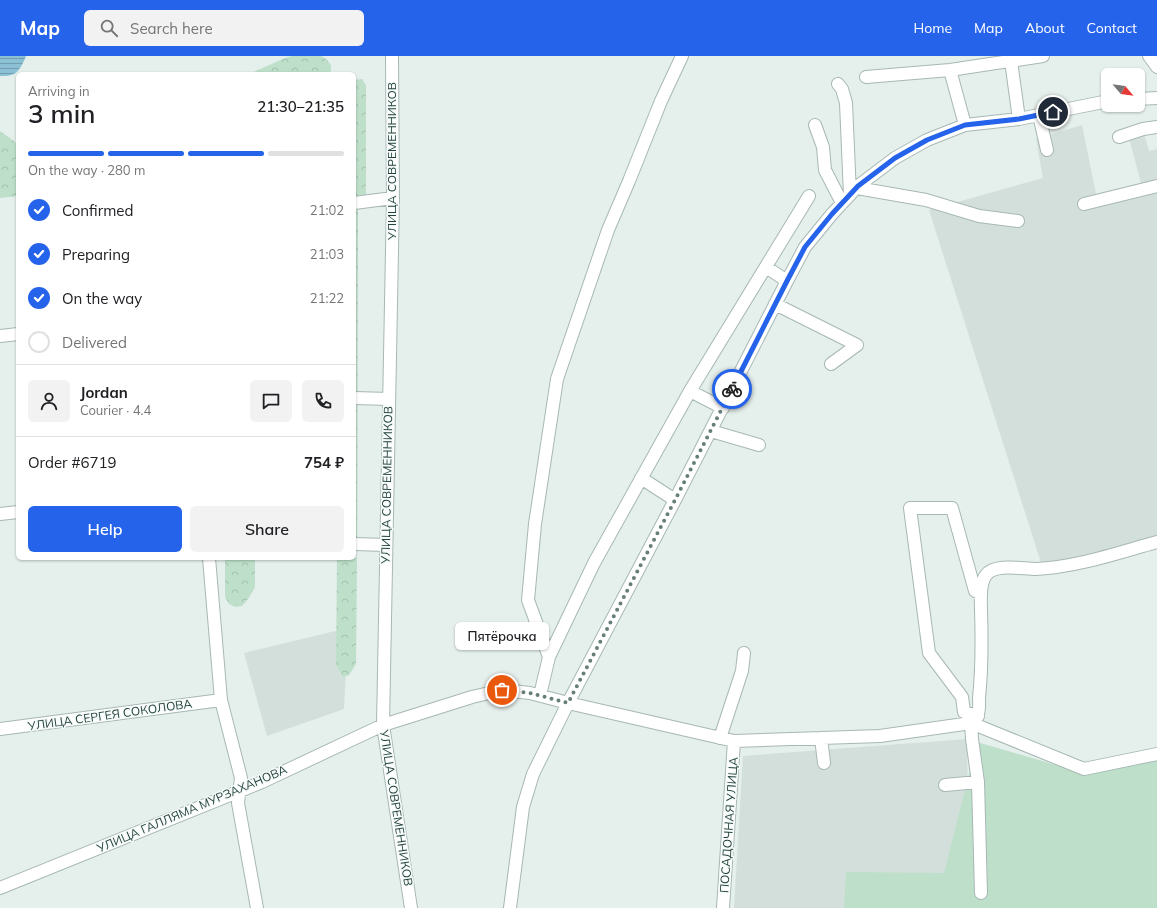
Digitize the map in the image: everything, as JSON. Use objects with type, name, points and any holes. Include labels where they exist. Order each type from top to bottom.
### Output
[{"type":"street","points":[[549,657],[528,600],[535,524],[557,379],[608,230],[661,101],[682,56]]},
{"type":"street","points":[[866,78],[950,70],[1043,56]]},
{"type":"street","points":[[1148,56],[1157,67]]},
{"type":"street","name":"УЛИЦА СОВРЕМЕННИКОВ","points":[[392,58],[393,198],[383,725],[412,908]]},
{"type":"street","points":[[1011,61],[1019,119]]},
{"type":"street","points":[[950,70],[965,125]]},
{"type":"street","points":[[838,84],[842,89],[846,103],[850,195]]},
{"type":"street","points":[[1145,99],[1157,98]]},
{"type":"street","points":[[510,908],[523,807],[533,774],[568,703],[723,408],[805,247],[850,195],[895,158],[927,140],[965,125],[1019,119],[1101,102]]},
{"type":"street","points":[[1040,115],[1047,150]]},
{"type":"street","points":[[815,125],[823,147],[825,170],[850,195],[926,200],[979,216],[1018,221]]},
{"type":"street","points":[[1119,137],[1143,129],[1157,127]]},
{"type":"street","points":[[1084,204],[1157,186]]},
{"type":"street","points":[[540,695],[549,657],[594,563],[690,392],[809,196]]},
{"type":"street","points":[[356,203],[393,198]]},
{"type":"street","points":[[766,267],[787,281]]},
{"type":"street","points":[[775,304],[857,344],[831,364]]},
{"type":"street","points":[[0,336],[16,334]]},
{"type":"street","points":[[690,392],[723,408]]},
{"type":"street","points":[[356,398],[389,399]]},
{"type":"street","points":[[711,431],[759,445]]},
{"type":"street","points":[[641,478],[675,500]]},
{"type":"street","points":[[981,593],[975,591],[952,508],[910,508],[929,653],[962,697],[964,712],[974,720],[1084,769],[1157,754]]},
{"type":"street","points":[[0,514],[16,512]]},
{"type":"street","points":[[981,893],[978,782],[972,739],[981,680],[981,593],[985,575],[997,569],[1036,569],[1077,563],[1157,542]]},
{"type":"street","points":[[356,544],[386,545]]},
{"type":"street","points":[[209,560],[220,700],[241,778],[238,803],[257,908]]},
{"type":"street","points":[[720,738],[742,670],[744,653]]},
{"type":"street","name":"УЛИЦА ГАЛЛЯМА МУРЗАХАНОВА","points":[[0,888],[262,782],[383,725],[472,697],[502,690],[540,695],[568,703],[734,741],[880,736],[974,720]]},
{"type":"street","name":"УЛИЦА СЕРГЕЯ СОКОЛОВА","points":[[0,729],[220,700]]},
{"type":"street","points":[[821,738],[824,763]]},
{"type":"street","name":"ПОСАДОЧНАЯ УЛИЦА","points":[[723,908],[734,741]]},
{"type":"street","points":[[945,785],[978,782]]},
{"type":"shaded area","points":[[1082,125],[1096,194],[1141,183],[1129,138],[1144,133],[1149,151],[1157,149],[1157,535],[1043,569],[929,210],[1043,178],[1036,139]]},
{"type":"shaded area","points":[[348,628],[344,709],[267,736],[244,653]]},
{"type":"shaded area","points":[[967,739],[969,885],[967,908],[734,908],[743,756]]},
{"type":"green space","points":[[292,56],[321,56],[331,65],[331,71],[254,72]]},
{"type":"green space","points":[[362,79],[366,85],[366,197],[356,197],[356,80]]},
{"type":"green space","points":[[0,131],[16,144],[16,196],[0,198]]},
{"type":"green space","points":[[356,208],[358,208],[357,547]]},
{"type":"green space","points":[[357,558],[356,664],[349,675],[343,677],[336,665],[337,560],[356,560]]},
{"type":"green space","points":[[225,560],[255,560],[255,587],[248,599],[242,606],[235,607],[229,604],[225,597]]},
{"type":"green space","points":[[977,742],[1087,774],[1157,758],[1157,908],[844,908],[846,872],[944,873]]},
{"type":"water","points":[[0,56],[26,56],[17,72],[6,76],[0,76]]},
{"type":"way so far","points":[[502,690],[530,693],[568,703],[732,389]]},
{"type":"place","name":"Пятёрочка","points":[[502,690]]},
{"type":"route","points":[[732,389],[805,247],[832,214],[858,186],[895,158],[927,140],[965,125],[1019,119],[1053,112]]}]
